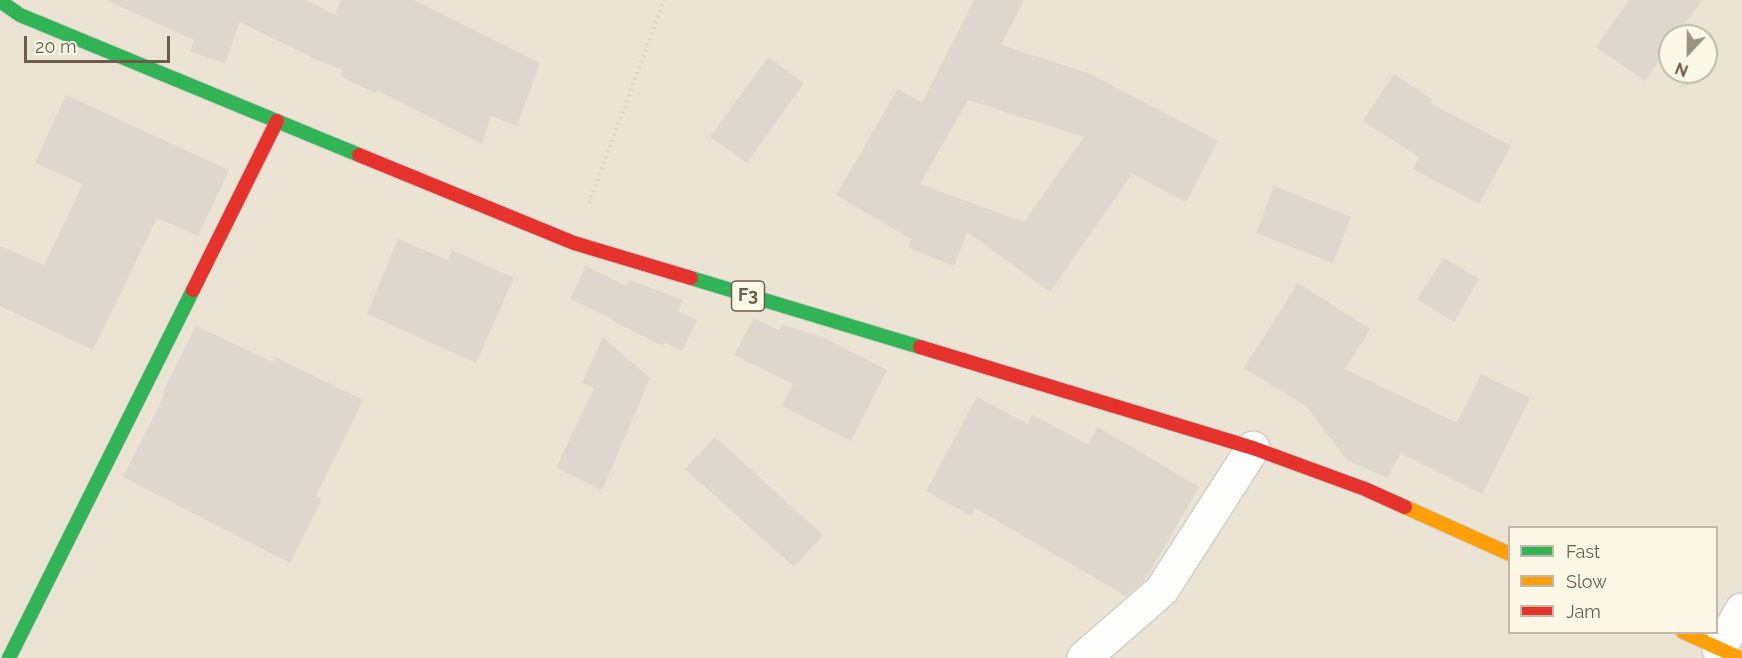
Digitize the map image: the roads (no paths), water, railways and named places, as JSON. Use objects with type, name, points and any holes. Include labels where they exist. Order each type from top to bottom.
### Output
[{"type":"main road","name":"F3","points":[[0,1],[20,15],[574,243],[1253,448],[1365,489],[1508,554]]},
{"type":"main road","points":[[9,658],[277,121]]},
{"type":"main road","points":[[1685,634],[1729,653]]},
{"type":"street","points":[[1084,658],[1162,590],[1253,448]]},
{"type":"street","points":[[1729,653],[1742,610]]}]
